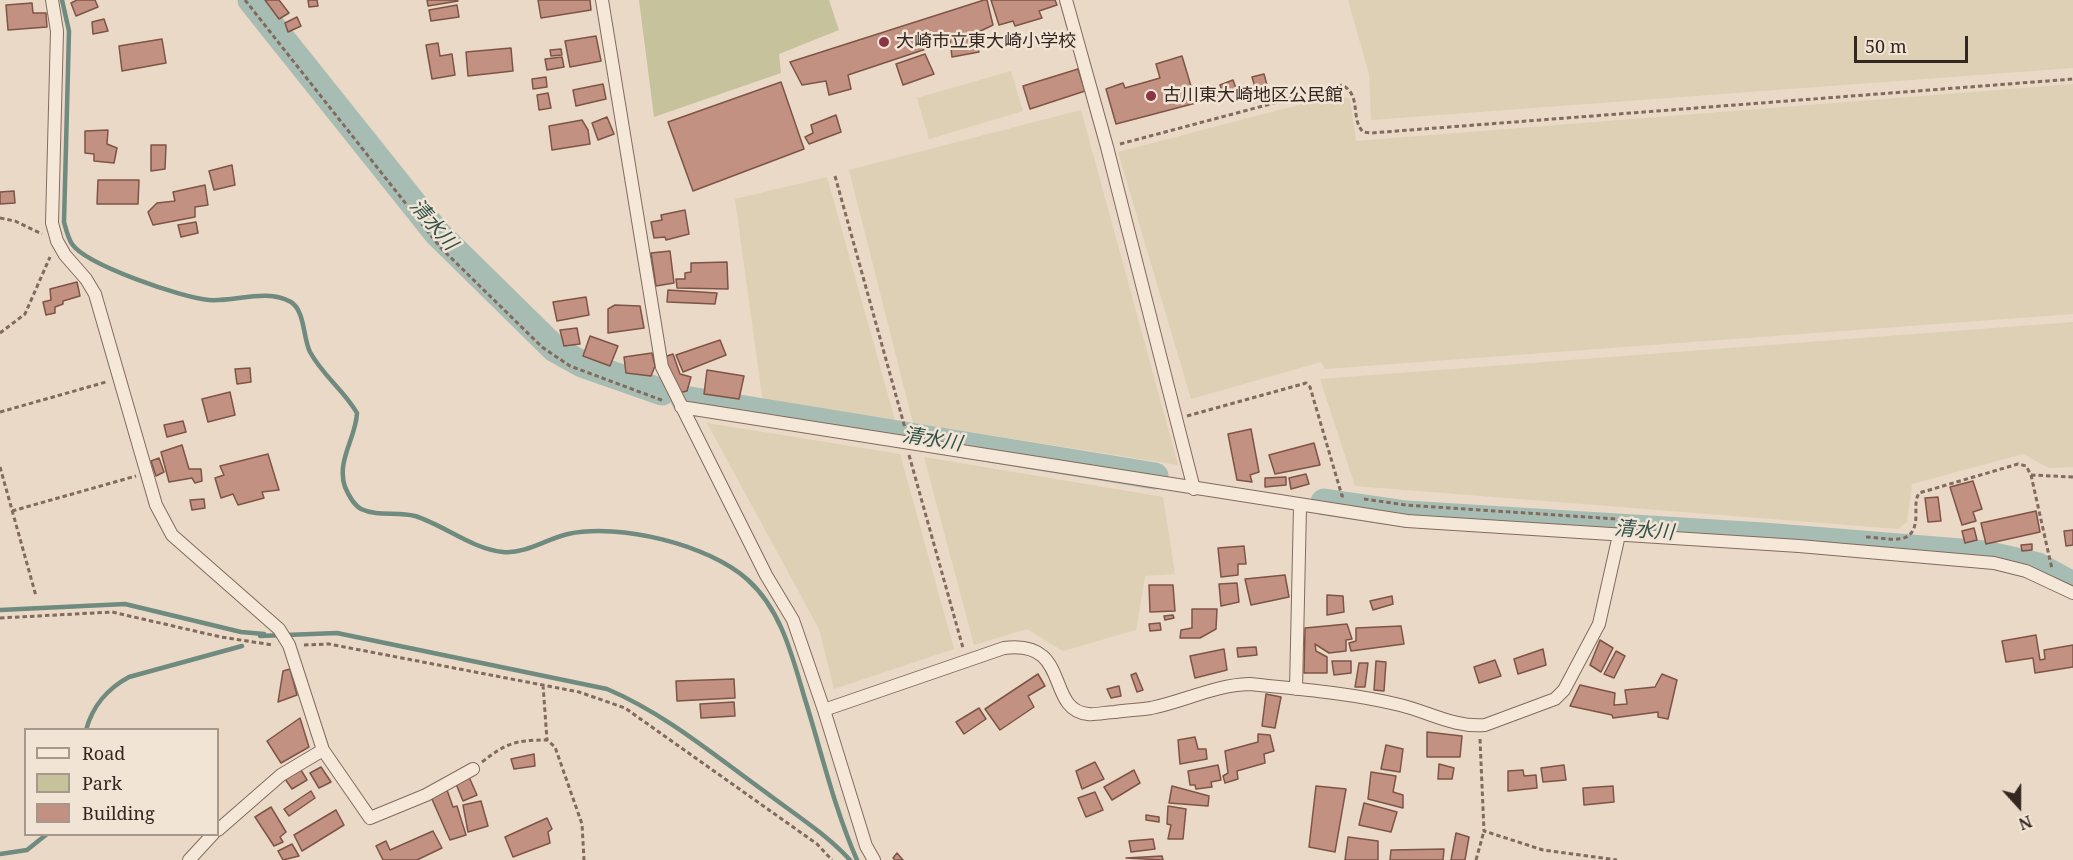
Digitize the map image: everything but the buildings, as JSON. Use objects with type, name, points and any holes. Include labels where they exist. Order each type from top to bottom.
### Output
[{"type":"street","points":[[52,0],[57,31],[52,223],[57,241],[95,294],[156,505],[172,535],[284,638],[323,750],[370,818],[426,795],[473,769]]},
{"type":"street","points":[[602,0],[662,367],[766,574],[793,620],[824,710],[866,846],[874,860]]},
{"type":"street","points":[[1065,0],[1107,147],[1194,489]]},
{"type":"street","points":[[681,407],[1300,507],[1407,521],[1994,563],[2026,571],[2073,593]]},
{"type":"street","points":[[1296,689],[1300,507]]},
{"type":"street","points":[[824,710],[967,660],[1004,648],[1021,646],[1036,649],[1045,656],[1069,705],[1088,714],[1152,708],[1230,685],[1296,689],[1401,705],[1445,720],[1474,726],[1485,725],[1555,699],[1564,690],[1599,624],[1619,535]]},
{"type":"street","points":[[219,829],[281,775],[323,750]]},
{"type":"street","points":[[189,860],[211,836]]},
{"type":"path","points":[[245,0],[440,247],[542,347],[556,360],[681,407]]},
{"type":"path","points":[[1107,147],[1342,85],[1350,89],[1354,98],[1358,127],[1363,132],[1371,133],[2073,79]]},
{"type":"path","points":[[835,176],[905,429]]},
{"type":"path","points":[[0,218],[15,221],[57,241],[25,314],[0,333]]},
{"type":"path","points":[[0,412],[120,379]]},
{"type":"path","points":[[1176,419],[1306,383],[1310,387],[1342,496],[1406,505],[1641,521]]},
{"type":"path","points":[[906,444],[967,660]]},
{"type":"path","points":[[1865,537],[1900,539],[1910,537],[1915,530],[1916,500],[1919,493],[2018,464],[2026,466],[2031,476],[2052,568]]},
{"type":"path","points":[[0,467],[36,597]]},
{"type":"path","points":[[12,511],[147,473]]},
{"type":"path","points":[[2031,476],[2073,477]]},
{"type":"path","points":[[0,618],[112,612],[259,644],[284,638],[329,644],[579,692],[625,708],[817,844],[832,860]]},
{"type":"path","points":[[543,685],[547,740]]},
{"type":"path","points":[[1474,726],[1480,737],[1484,831],[1476,860]]},
{"type":"path","points":[[473,769],[501,747],[520,740],[547,740],[555,747],[582,824],[584,860]]},
{"type":"path","points":[[1484,831],[1544,850],[1617,860]]},
{"type":"shaded area","points":[[1348,0],[2073,0],[2073,68],[1371,120],[1369,74]]},
{"type":"shaded area","points":[[1011,71],[1023,111],[929,139],[917,98]]},
{"type":"shaded area","points":[[2073,84],[2073,314],[1325,369],[1321,362],[1191,399],[1118,152],[1337,95],[1350,99],[1356,141]]},
{"type":"shaded area","points":[[1081,110],[1178,465],[913,423],[849,170]]},
{"type":"shaded area","points":[[827,177],[895,420],[763,403],[735,199]]},
{"type":"shaded area","points":[[2073,322],[2073,467],[2049,468],[2023,454],[1912,484],[1907,522],[1898,529],[1355,486],[1320,379]]},
{"type":"shaded area","points":[[707,423],[900,454],[954,649],[834,689],[819,629]]},
{"type":"shaded area","points":[[924,457],[1163,497],[1175,574],[1145,576],[1136,630],[1063,651],[1027,629],[974,645]]},
{"type":"green space","points":[[639,0],[829,0],[839,30],[779,54],[781,73],[654,117]]},
{"type":"waterway","points":[[62,0],[69,31],[64,222],[72,244],[81,252],[115,270],[158,287],[196,298],[219,300],[272,296],[282,298],[296,306],[310,352],[357,413],[343,468],[343,477],[350,496],[361,509],[374,513],[415,516],[469,542],[503,552],[520,551],[560,536],[589,531],[637,534],[662,539],[710,556],[731,567],[748,580],[769,605],[784,634],[835,799],[857,860]]},
{"type":"waterway","name":"清水川","points":[[251,0],[437,233],[555,349],[582,364],[662,392]]},
{"type":"waterway","name":"清水川","points":[[684,399],[1155,476]]},
{"type":"waterway","name":"清水川","points":[[1324,502],[1406,514],[1763,536],[1985,554],[2038,566],[2073,585]]},
{"type":"waterway","points":[[0,610],[125,604],[241,632],[264,634]]},
{"type":"waterway","points":[[260,636],[337,633],[607,689],[669,722],[808,824],[850,860]]},
{"type":"waterway","points":[[87,728],[97,705],[114,687],[129,677],[242,646]]},
{"type":"waterway","points":[[0,854],[27,850],[44,836]]},
{"type":"place","name":"大崎市立東大崎小学校","points":[[884,42]]},
{"type":"place","name":"古川東大崎地区公民館","points":[[1151,96]]}]
